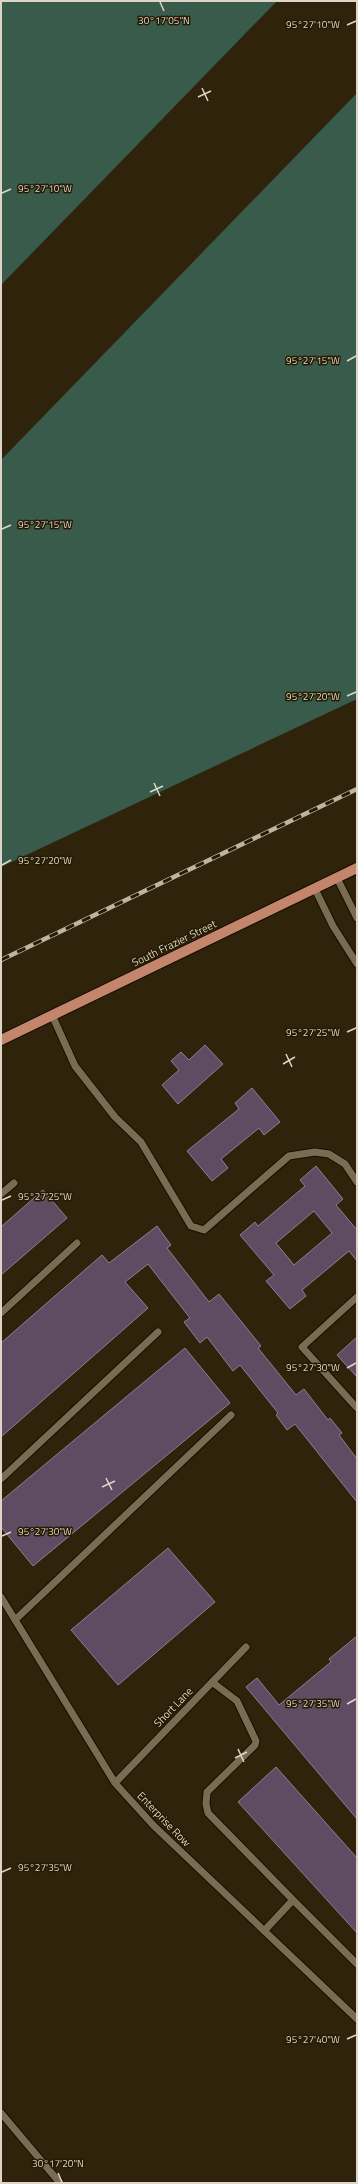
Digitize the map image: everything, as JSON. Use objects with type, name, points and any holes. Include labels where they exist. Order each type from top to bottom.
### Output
[{"type":"main road","name":"South Frazier Street","points":[[1,1040],[357,868]]},
{"type":"lane","points":[[337,878],[357,918]]},
{"type":"lane","points":[[315,889],[333,926],[357,964]]},
{"type":"lane","points":[[52,1015],[74,1066],[115,1117],[141,1142],[191,1226],[204,1230],[289,1156],[315,1152],[330,1154],[345,1164],[357,1182]]},
{"type":"lane","points":[[1,1194],[14,1183]]},
{"type":"lane","points":[[1,1313],[77,1243]]},
{"type":"lane","points":[[357,1297],[302,1347],[357,1408]]},
{"type":"lane","points":[[1,1479],[158,1332]]},
{"type":"lane","points":[[15,1620],[231,1415]]},
{"type":"lane","name":"Enterprise Row","points":[[1,1597],[115,1783],[153,1825],[356,2017]]},
{"type":"lane","name":"Short Lane","points":[[115,1783],[246,1647]]},
{"type":"lane","points":[[212,1682],[237,1701],[256,1741],[255,1745],[207,1792],[206,1804],[208,1813],[357,1964]]},
{"type":"lane","points":[[264,1931],[293,1900]]},
{"type":"lane","points":[[1,2113],[60,2183]]},
{"type":"green space","points":[[1,1],[277,1],[1,285]]},
{"type":"green space","points":[[357,93],[357,699],[1,867],[1,460]]},
{"type":"building","points":[[205,1045],[223,1064],[178,1104],[162,1085],[179,1070],[171,1061],[181,1052],[189,1060]]},
{"type":"building","points":[[252,1088],[280,1122],[264,1135],[259,1128],[221,1159],[228,1168],[212,1181],[187,1151],[239,1109],[235,1103]]},
{"type":"building","points":[[316,1166],[343,1199],[336,1205],[357,1230],[357,1261],[349,1251],[302,1290],[306,1296],[290,1309],[266,1281],[274,1275],[240,1235],[255,1222],[258,1226],[305,1186],[300,1180]],"holes":[[[314,1211],[332,1233],[294,1265],[276,1243]]]},
{"type":"building","points":[[43,1190],[67,1218],[1,1275],[1,1227]]},
{"type":"building","points":[[157,1226],[171,1245],[167,1248],[209,1302],[219,1294],[261,1346],[258,1348],[296,1395],[304,1389],[328,1420],[330,1418],[342,1433],[339,1435],[357,1459],[357,1502],[295,1424],[287,1430],[276,1415],[278,1413],[240,1365],[233,1371],[207,1337],[200,1343],[184,1322],[190,1318],[148,1264],[125,1282],[148,1308],[1,1437],[1,1343],[102,1255],[109,1263]]},
{"type":"building","points":[[357,1337],[357,1377],[337,1355]]},
{"type":"building","points":[[185,1348],[230,1403],[33,1566],[1,1527],[1,1501]]},
{"type":"building","points":[[168,1548],[215,1602],[118,1685],[71,1630]]},
{"type":"building","points":[[357,1636],[357,1819],[246,1687],[257,1678],[279,1705],[331,1662],[329,1659]]},
{"type":"building","points":[[276,1767],[357,1858],[357,1933],[238,1802]]},
{"type":"railway","points":[[1,960],[357,789]]}]
